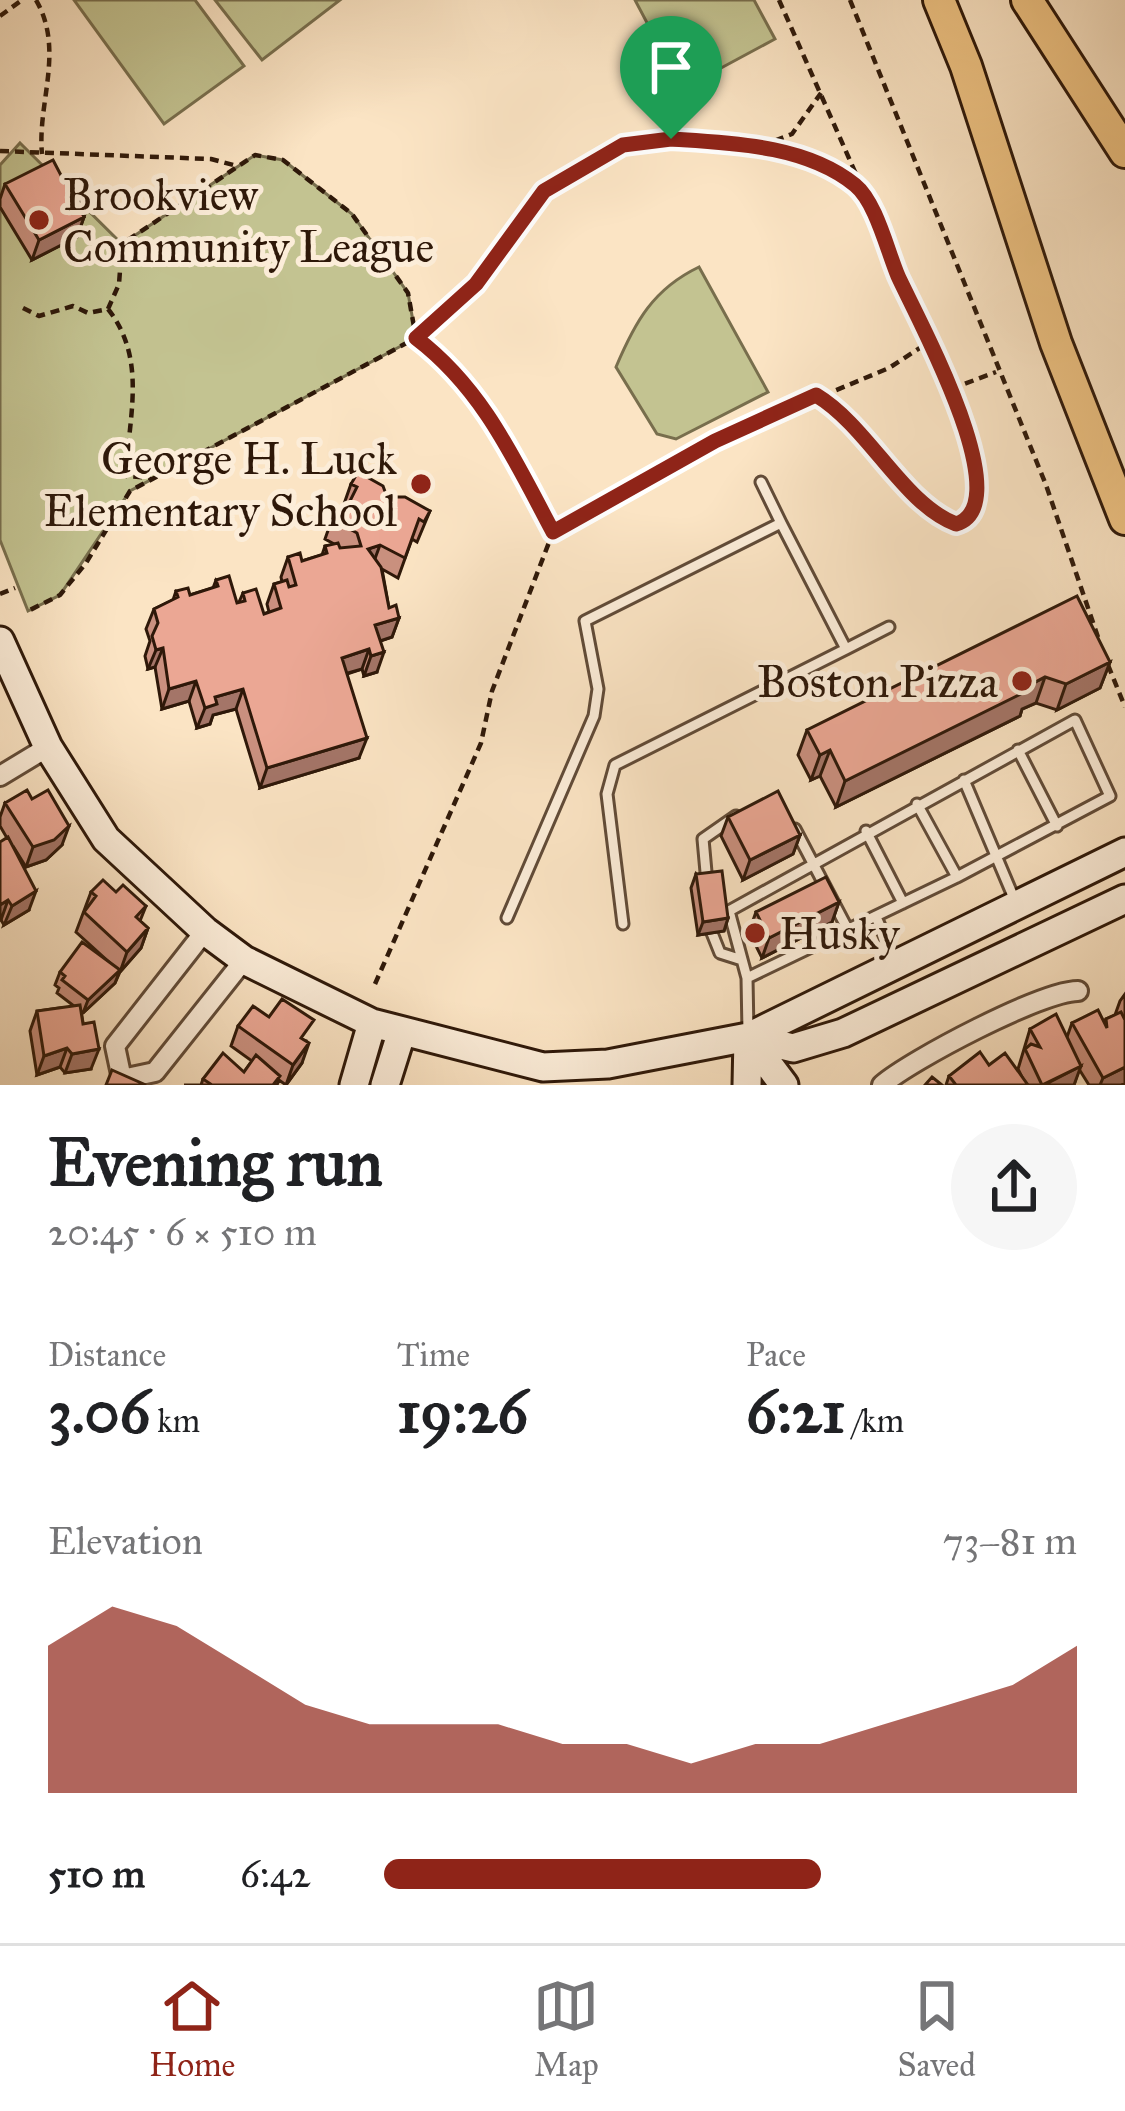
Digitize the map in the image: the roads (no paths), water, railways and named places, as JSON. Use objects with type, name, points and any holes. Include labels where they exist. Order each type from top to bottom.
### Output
[{"type":"main road","points":[[939,0],[973,85],[1056,344],[1125,519]]},
{"type":"main road","points":[[1027,0],[1125,152]]},
{"type":"street","points":[[0,641],[48,747],[106,839],[205,931],[244,960],[372,1023],[542,1067],[608,1064],[748,1037],[1125,852]]},
{"type":"street","points":[[0,776],[48,747]]},
{"type":"street","points":[[748,1037],[793,1048],[843,1033],[1125,899]]},
{"type":"street","points":[[1017,908],[1033,941]]},
{"type":"street","points":[[205,931],[115,1046],[122,1079],[154,1072],[244,960]]},
{"type":"street","points":[[882,1085],[952,1043],[1055,995],[1078,991]]},
{"type":"street","points":[[354,1085],[372,1023]]},
{"type":"street","points":[[385,1085],[402,1030]]},
{"type":"street","points":[[747,1085],[748,1037]]},
{"type":"street","points":[[748,1037],[784,1085]]},
{"type":"lane","points":[[761,482],[846,649]]},
{"type":"lane","points":[[507,918],[594,716],[598,689],[585,621],[781,523]]},
{"type":"lane","points":[[623,924],[607,794],[607,779],[615,765],[889,627]]},
{"type":"lane","points":[[747,977],[998,857],[1110,796],[1076,720],[813,860],[730,910],[747,977],[748,1037]]},
{"type":"lane","points":[[1018,750],[1057,826]]},
{"type":"lane","points":[[964,780],[1017,908]]},
{"type":"lane","points":[[916,804],[957,877]]},
{"type":"lane","points":[[707,885],[703,839],[743,813]]},
{"type":"lane","points":[[788,817],[848,930]]},
{"type":"lane","points":[[866,832],[903,903]]},
{"type":"lane","points":[[784,876],[790,892]]},
{"type":"lane","points":[[757,893],[763,908]]},
{"type":"lane","points":[[876,917],[898,964]]},
{"type":"lane","points":[[712,933],[720,952],[742,960]]},
{"type":"lane","points":[[808,934],[813,947]]},
{"type":"lane","points":[[782,947],[787,959]]},
{"type":"place","name":"Brookview Community League","points":[[39,220]]},
{"type":"place","name":"George H. Luck Elementary School","points":[[421,484]]},
{"type":"place","name":"Boston Pizza","points":[[1022,681]]},
{"type":"place","name":"Husky","points":[[755,933]]}]
